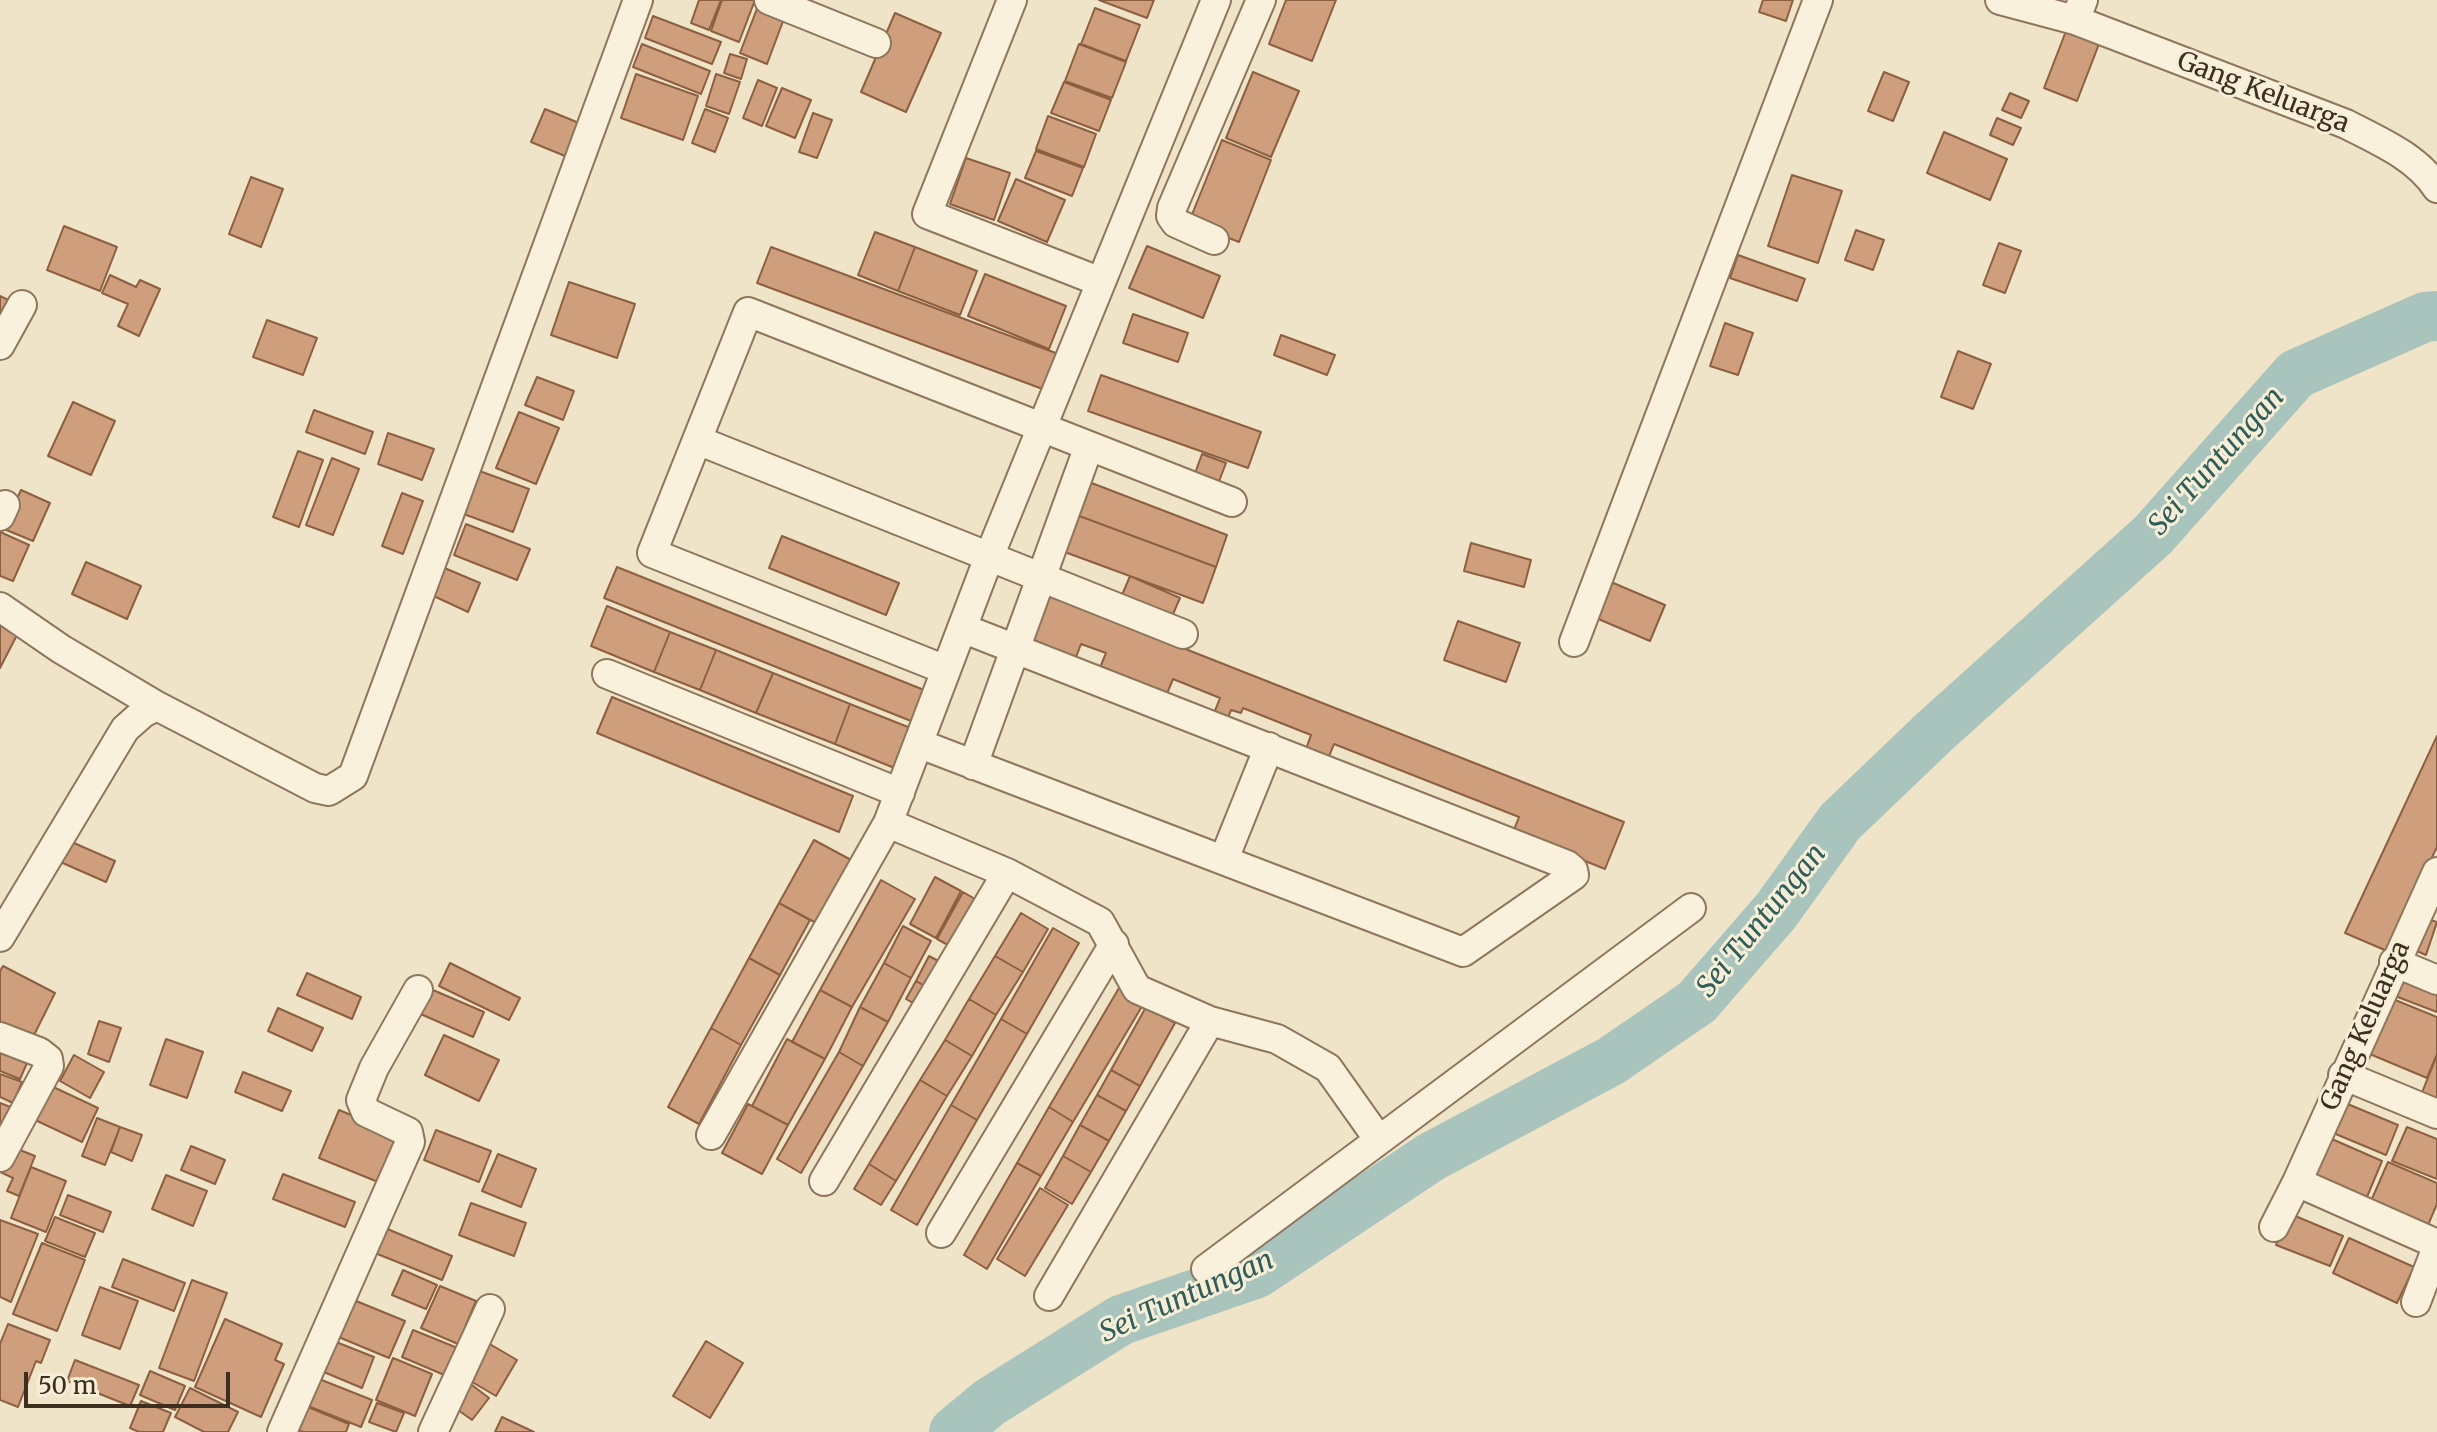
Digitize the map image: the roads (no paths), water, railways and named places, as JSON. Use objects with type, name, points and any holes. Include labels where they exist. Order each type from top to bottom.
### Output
[{"type":"street","points":[[0,607],[61,649],[157,706],[315,788],[329,791],[353,776],[638,0]]},
{"type":"street","points":[[769,0],[876,43]]},
{"type":"street","points":[[1012,0],[927,214],[1101,282]]},
{"type":"street","points":[[711,1135],[888,823],[989,557],[1216,0]]},
{"type":"street","points":[[1214,240],[1176,223],[1171,216],[1172,208],[1261,0]]},
{"type":"street","points":[[1574,642],[1818,0]]},
{"type":"street","name":"Gang Keluarga","points":[[2000,0],[2079,10],[2346,124],[2385,144],[2427,173],[2437,188]]},
{"type":"street","points":[[0,345],[22,305]]},
{"type":"street","points":[[946,670],[652,553],[748,312],[1232,502]]},
{"type":"street","points":[[697,440],[1183,634]]},
{"type":"street","points":[[973,765],[1089,446]]},
{"type":"street","points":[[920,744],[1463,952],[1574,875],[1567,865],[962,628]]},
{"type":"street","points":[[607,674],[900,793]]},
{"type":"street","points":[[0,937],[125,729],[143,713],[157,706]]},
{"type":"street","points":[[1224,859],[1269,747]]},
{"type":"street","points":[[888,823],[1007,873],[1100,922],[1137,989],[1210,1021],[1277,1039],[1328,1068],[1379,1140]]},
{"type":"street","name":"Gang Keluarga","points":[[2274,1227],[2437,872]]},
{"type":"street","points":[[824,1181],[1007,873]]},
{"type":"street","points":[[1206,1269],[1691,908]]},
{"type":"street","points":[[941,1233],[1114,944]]},
{"type":"street","points":[[2394,962],[2437,980]]},
{"type":"street","points":[[282,1432],[410,1142],[408,1132],[366,1112],[361,1100],[374,1068],[418,990]]},
{"type":"street","points":[[1049,1296],[1210,1021]]},
{"type":"street","points":[[0,1037],[39,1052],[48,1059],[49,1066],[0,1157]]},
{"type":"street","points":[[2343,1075],[2437,1114]]},
{"type":"street","points":[[2297,1182],[2437,1245],[2416,1302]]},
{"type":"street","points":[[433,1432],[490,1309]]},
{"type":"waterway","name":"Sei Tuntungan","points":[[954,1432],[990,1402],[1121,1320],[1257,1273],[1431,1157],[1611,1061],[1697,1002],[1776,911],[1840,822],[1933,733],[2153,535],[2296,374],[2425,317],[2437,316]]}]
